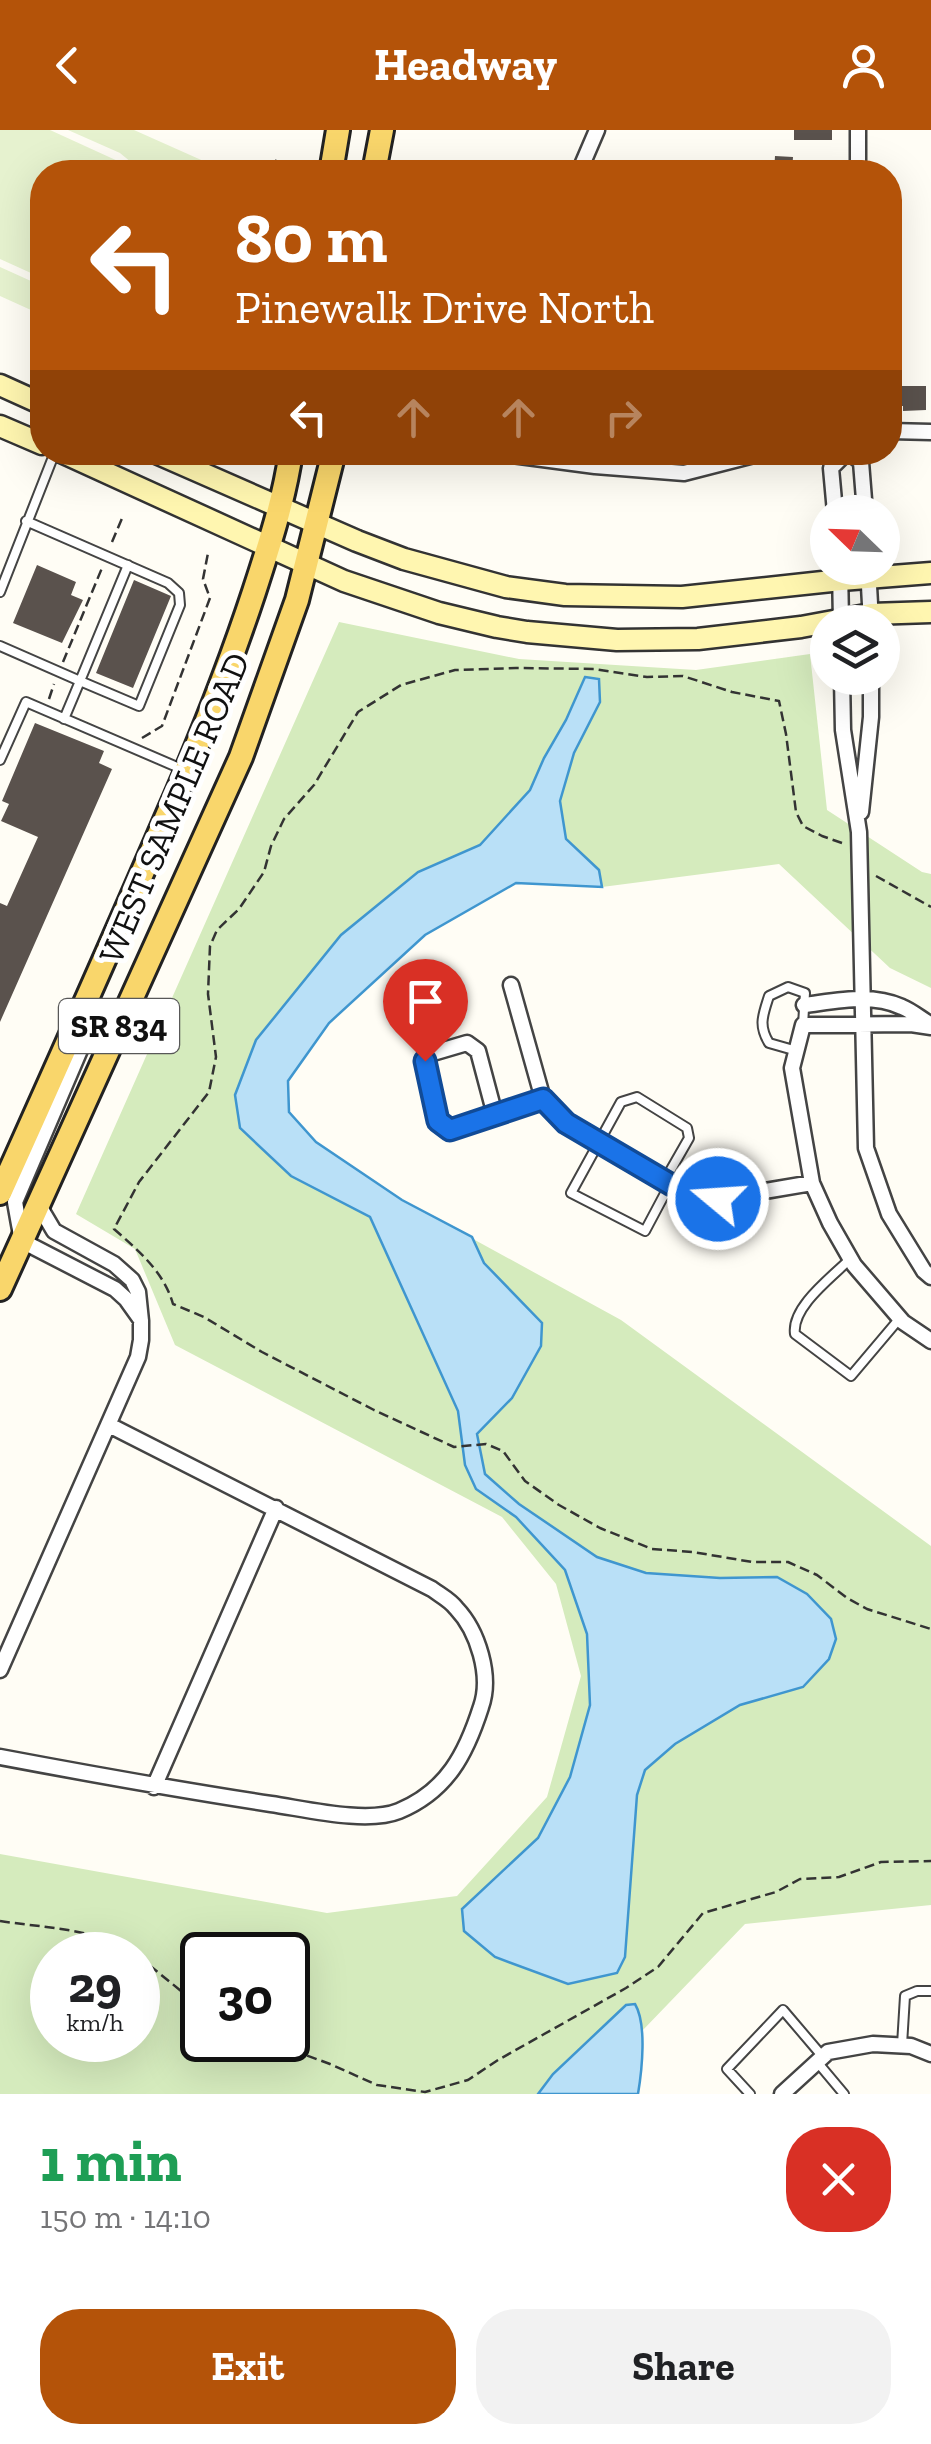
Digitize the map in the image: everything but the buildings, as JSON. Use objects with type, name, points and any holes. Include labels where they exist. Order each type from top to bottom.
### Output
[{"type":"main road","points":[[333,160],[338,130]]},
{"type":"main road","points":[[376,160],[382,130]]},
{"type":"main road","points":[[0,385],[30,399]]},
{"type":"main road","points":[[0,426],[30,439]]},
{"type":"main road","points":[[87,465],[344,581],[438,612],[497,626],[541,634],[647,641],[698,640],[810,626]]},
{"type":"main road","points":[[184,465],[404,558],[506,587],[565,595],[682,597],[810,578]]},
{"type":"main road","name":"WEST SAMPLE ROAD","points":[[0,1192],[187,771],[233,656],[269,546],[288,465]]},
{"type":"main road","name":"WEST SAMPLE ROAD","points":[[0,1290],[241,757],[297,600],[331,465]]},
{"type":"main road","points":[[900,573],[931,573]]},
{"type":"main road","points":[[900,615],[931,612]]},
{"type":"street","points":[[584,160],[598,130]]},
{"type":"street","points":[[858,130],[858,160]]},
{"type":"street","points":[[902,431],[931,432]]},
{"type":"street","points":[[587,465],[684,473],[715,465]]},
{"type":"street","points":[[833,465],[830,468],[833,495]]},
{"type":"street","points":[[860,465],[863,495]]},
{"type":"street","points":[[842,695],[843,730],[859,832],[866,1148],[888,1214],[931,1277]]},
{"type":"street","points":[[859,832],[871,695]]},
{"type":"street","points":[[511,985],[543,1099],[566,1123],[678,1188],[718,1199],[812,1183]]},
{"type":"street","points":[[804,1005],[862,998],[903,1007],[931,1026]]},
{"type":"street","points":[[80,1017],[82,1044],[14,1202],[22,1241],[115,1289],[141,1320]]},
{"type":"street","points":[[931,1026],[803,1026],[792,1068],[812,1183],[830,1224],[850,1259],[900,1318],[931,1342]]},
{"type":"street","points":[[496,1114],[478,1051],[468,1043],[433,1053],[425,1061],[438,1121],[450,1130],[543,1099]]},
{"type":"street","points":[[0,1670],[138,1357],[142,1340],[138,1292],[132,1280],[114,1264],[54,1231],[38,1204]]},
{"type":"street","points":[[0,1757],[154,1786],[354,1816],[396,1812],[430,1794],[455,1768],[484,1701],[476,1636],[456,1607],[432,1588],[108,1425]]},
{"type":"street","points":[[154,1786],[276,1508]]},
{"type":"street","points":[[782,2094],[828,2052],[873,2044],[911,2046],[931,2054]]},
{"type":"lane","points":[[0,592],[52,465]]},
{"type":"lane","points":[[0,646],[140,706],[180,605],[179,593],[168,583],[26,521]]},
{"type":"lane","points":[[64,719],[128,565]]},
{"type":"lane","points":[[119,586],[129,590]]},
{"type":"lane","points":[[112,604],[122,608]]},
{"type":"lane","points":[[167,606],[178,611]]},
{"type":"lane","points":[[160,623],[171,628]]},
{"type":"lane","points":[[103,626],[112,631]]},
{"type":"lane","points":[[150,646],[162,651]]},
{"type":"lane","points":[[93,650],[103,654]]},
{"type":"lane","points":[[87,664],[98,668]]},
{"type":"lane","points":[[141,670],[152,674]]},
{"type":"lane","points":[[135,684],[146,688]]},
{"type":"lane","points":[[0,760],[26,702],[187,771]]},
{"type":"lane","points":[[797,1051],[769,1043],[762,1031],[769,996],[788,987],[805,993],[803,1026]]},
{"type":"lane","points":[[637,1097],[686,1128],[689,1138],[644,1231],[571,1192],[598,1142],[621,1102],[637,1097]]},
{"type":"lane","points":[[850,1259],[798,1314],[795,1334],[850,1376],[900,1318]]},
{"type":"lane","points":[[902,2045],[905,1996],[931,1991]]},
{"type":"lane","points":[[750,2094],[727,2069],[783,2010],[844,2094]]},
{"type":"path","points":[[68,709],[48,698],[124,516]]},
{"type":"path","points":[[138,740],[162,726],[210,598],[203,579],[208,553]]},
{"type":"path","points":[[931,908],[878,878],[860,856],[841,842],[803,826],[796,812],[779,701],[732,692],[683,676],[647,678],[594,668],[456,670],[401,685],[358,712],[314,786],[284,820],[264,872],[239,909],[217,930],[210,946],[208,994],[216,1057],[209,1092],[139,1182],[114,1229],[142,1254],[169,1289],[173,1304],[374,1410],[454,1447],[486,1444],[503,1451],[524,1481],[600,1528],[652,1549],[752,1562],[788,1562],[867,1609],[931,1629]]},
{"type":"path","points":[[310,2057],[377,2085],[425,2092],[468,2080],[658,1967],[704,1912],[776,1892],[800,1879],[839,1877],[880,1862],[931,1860]]},
{"type":"path","points":[[0,1921],[73,1932]]},
{"type":"path","points":[[160,1974],[180,1990]]},
{"type":"green space","points":[[0,130],[50,130],[116,160],[30,160],[30,273],[0,259]]},
{"type":"green space","points":[[68,130],[134,130],[201,160],[128,160]]},
{"type":"green space","points":[[0,267],[30,281],[30,310],[0,296]]},
{"type":"green space","points":[[339,622],[519,659],[696,670],[810,654],[810,695],[814,695],[827,810],[922,872],[931,874],[931,988],[890,968],[779,864],[602,887],[516,883],[425,935],[329,1023],[288,1081],[289,1112],[316,1142],[402,1200],[621,1320],[931,1546],[931,1905],[745,1924],[642,2031],[638,2094],[0,2094],[0,1854],[327,1913],[457,1896],[547,1797],[581,1676],[556,1584],[502,1517],[175,1345],[135,1249],[76,1214]]},
{"type":"water","points":[[585,677],[599,679],[600,702],[574,753],[560,801],[566,839],[599,870],[602,887],[516,883],[425,935],[329,1023],[288,1081],[289,1112],[316,1142],[402,1200],[472,1237],[484,1263],[542,1323],[541,1346],[512,1398],[477,1434],[485,1474],[519,1504],[597,1557],[646,1573],[777,1577],[807,1594],[831,1619],[836,1639],[829,1659],[803,1687],[740,1705],[675,1744],[645,1770],[637,1795],[625,1957],[617,1973],[568,1984],[495,1957],[464,1931],[462,1909],[538,1838],[570,1777],[590,1705],[587,1634],[565,1570],[516,1517],[476,1489],[465,1465],[458,1411],[370,1217],[291,1176],[240,1128],[235,1095],[256,1040],[341,935],[418,872],[480,845],[530,790]]},
{"type":"water","points":[[635,2004],[642,2035],[638,2094],[538,2094],[553,2074],[626,2005]]},
{"type":"route","points":[[425,1061],[438,1121],[450,1130],[543,1099],[566,1123],[670,1184],[718,1199]]}]
